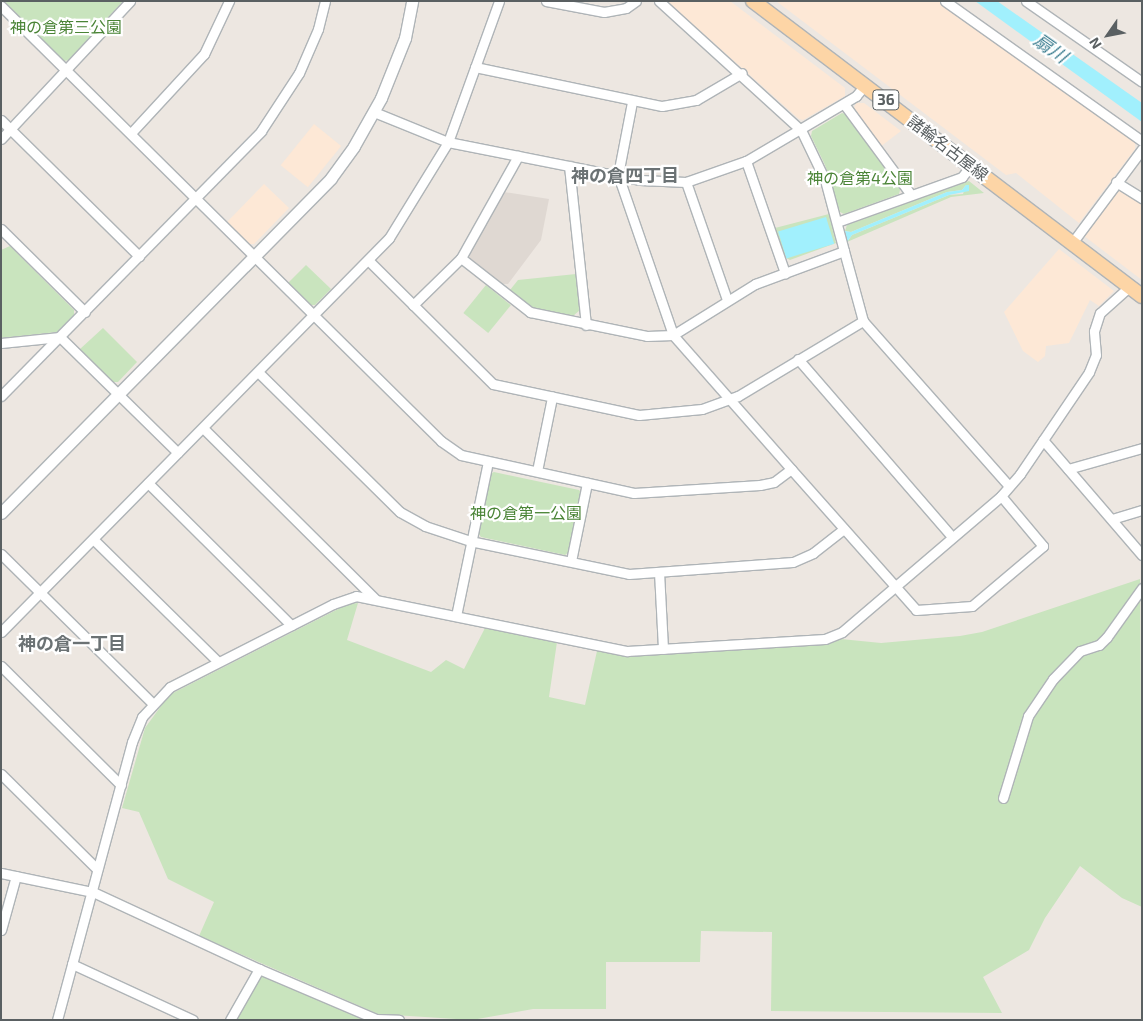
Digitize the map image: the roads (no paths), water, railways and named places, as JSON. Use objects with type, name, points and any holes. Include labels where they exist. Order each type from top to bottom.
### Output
[{"type":"main road","name":"諸輪名古屋線","points":[[753,1],[971,165],[1128,288],[1142,296]]},
{"type":"street","points":[[1,139],[130,1]]},
{"type":"street","points":[[131,133],[199,60],[229,1]]},
{"type":"street","points":[[1,396],[253,141],[285,97],[309,51],[325,1]]},
{"type":"street","points":[[1,513],[331,178],[374,112],[399,54],[412,1]]},
{"type":"street","points":[[1,632],[368,260],[400,224],[448,142],[499,1]]},
{"type":"street","points":[[546,1],[604,12],[626,8],[636,1]]},
{"type":"street","points":[[659,1],[742,73],[801,130],[820,166],[863,321],[1009,486]]},
{"type":"street","points":[[946,1],[1142,141]]},
{"type":"street","points":[[1026,1],[1142,82]]},
{"type":"street","points":[[1,6],[441,441],[461,455],[634,492],[760,485],[774,482],[791,469]]},
{"type":"street","points":[[475,67],[632,102],[662,106],[696,100],[742,73]]},
{"type":"street","points":[[374,112],[448,142],[640,180],[686,182],[728,170],[746,161],[844,104],[856,96],[865,85]]},
{"type":"street","points":[[632,102],[618,176],[673,335],[916,610],[972,606],[1043,546],[1001,496]]},
{"type":"street","points":[[844,104],[911,196]]},
{"type":"street","points":[[1,120],[139,256]]},
{"type":"street","points":[[1072,243],[1142,149]]},
{"type":"street","points":[[413,305],[461,258],[518,156]]},
{"type":"street","points":[[746,161],[785,273]]},
{"type":"street","points":[[836,222],[962,176],[971,165]]},
{"type":"street","points":[[569,166],[586,325]]},
{"type":"street","points":[[686,182],[727,300]]},
{"type":"street","points":[[1116,182],[1142,198]]},
{"type":"street","points":[[4,236],[85,312]]},
{"type":"street","points":[[461,258],[530,312],[632,334],[673,335],[727,300],[785,273],[844,251]]},
{"type":"street","points":[[368,260],[493,384],[639,415],[702,409],[729,399],[863,321]]},
{"type":"street","points":[[57,1020],[93,892],[97,868],[139,726],[152,703],[176,684],[347,598],[375,599],[612,649],[663,649],[825,639],[842,632],[1001,496],[1043,440],[1094,363],[1094,331],[1100,313],[1128,288]]},
{"type":"street","points":[[1,343],[60,337],[178,453]]},
{"type":"street","points":[[798,360],[952,537]]},
{"type":"street","points":[[258,372],[400,512],[425,526],[470,541],[629,574],[792,562],[813,553],[844,529]]},
{"type":"street","points":[[537,471],[552,397]]},
{"type":"street","points":[[203,428],[375,599]]},
{"type":"street","points":[[1043,440],[1142,555]]},
{"type":"street","points":[[1068,469],[1142,448]]},
{"type":"street","points":[[456,616],[470,541],[488,462]]},
{"type":"street","points":[[571,561],[587,482]]},
{"type":"street","points":[[148,483],[292,625]]},
{"type":"street","points":[[1112,519],[1142,510]]},
{"type":"street","points":[[93,538],[218,662]]},
{"type":"street","points":[[1,554],[152,703]]},
{"type":"street","points":[[659,572],[663,649]]},
{"type":"street","points":[[1003,798],[1028,716],[1053,679],[1080,651],[1099,645],[1107,637],[1142,588]]},
{"type":"street","points":[[1,666],[121,785]]},
{"type":"street","points":[[1,774],[97,868]]},
{"type":"street","points":[[1,873],[93,892],[259,969],[376,1019],[399,1020]]},
{"type":"street","points":[[1,930],[4,908],[16,876]]},
{"type":"street","points":[[72,964],[193,1020]]},
{"type":"street","points":[[230,1020],[259,969]]},
{"type":"water","name":"扇川","points":[[975,1],[997,1],[1142,103],[1142,122]]},
{"type":"water","points":[[966,185],[969,185],[969,191],[949,195],[852,235],[847,242],[845,231],[851,232],[947,192],[962,190]]},
{"type":"water","points":[[826,217],[834,244],[786,258],[778,232]]},
{"type":"district","name":"神の倉四丁目","points":[[625,175]]},
{"type":"district","name":"神の倉一丁目","points":[[72,643]]},
{"type":"park label","name":"神の倉第三公園","points":[[66,27]]},
{"type":"park label","name":"神の倉第4公園","points":[[860,178]]},
{"type":"park label","name":"神の倉第一公園","points":[[526,513]]}]
